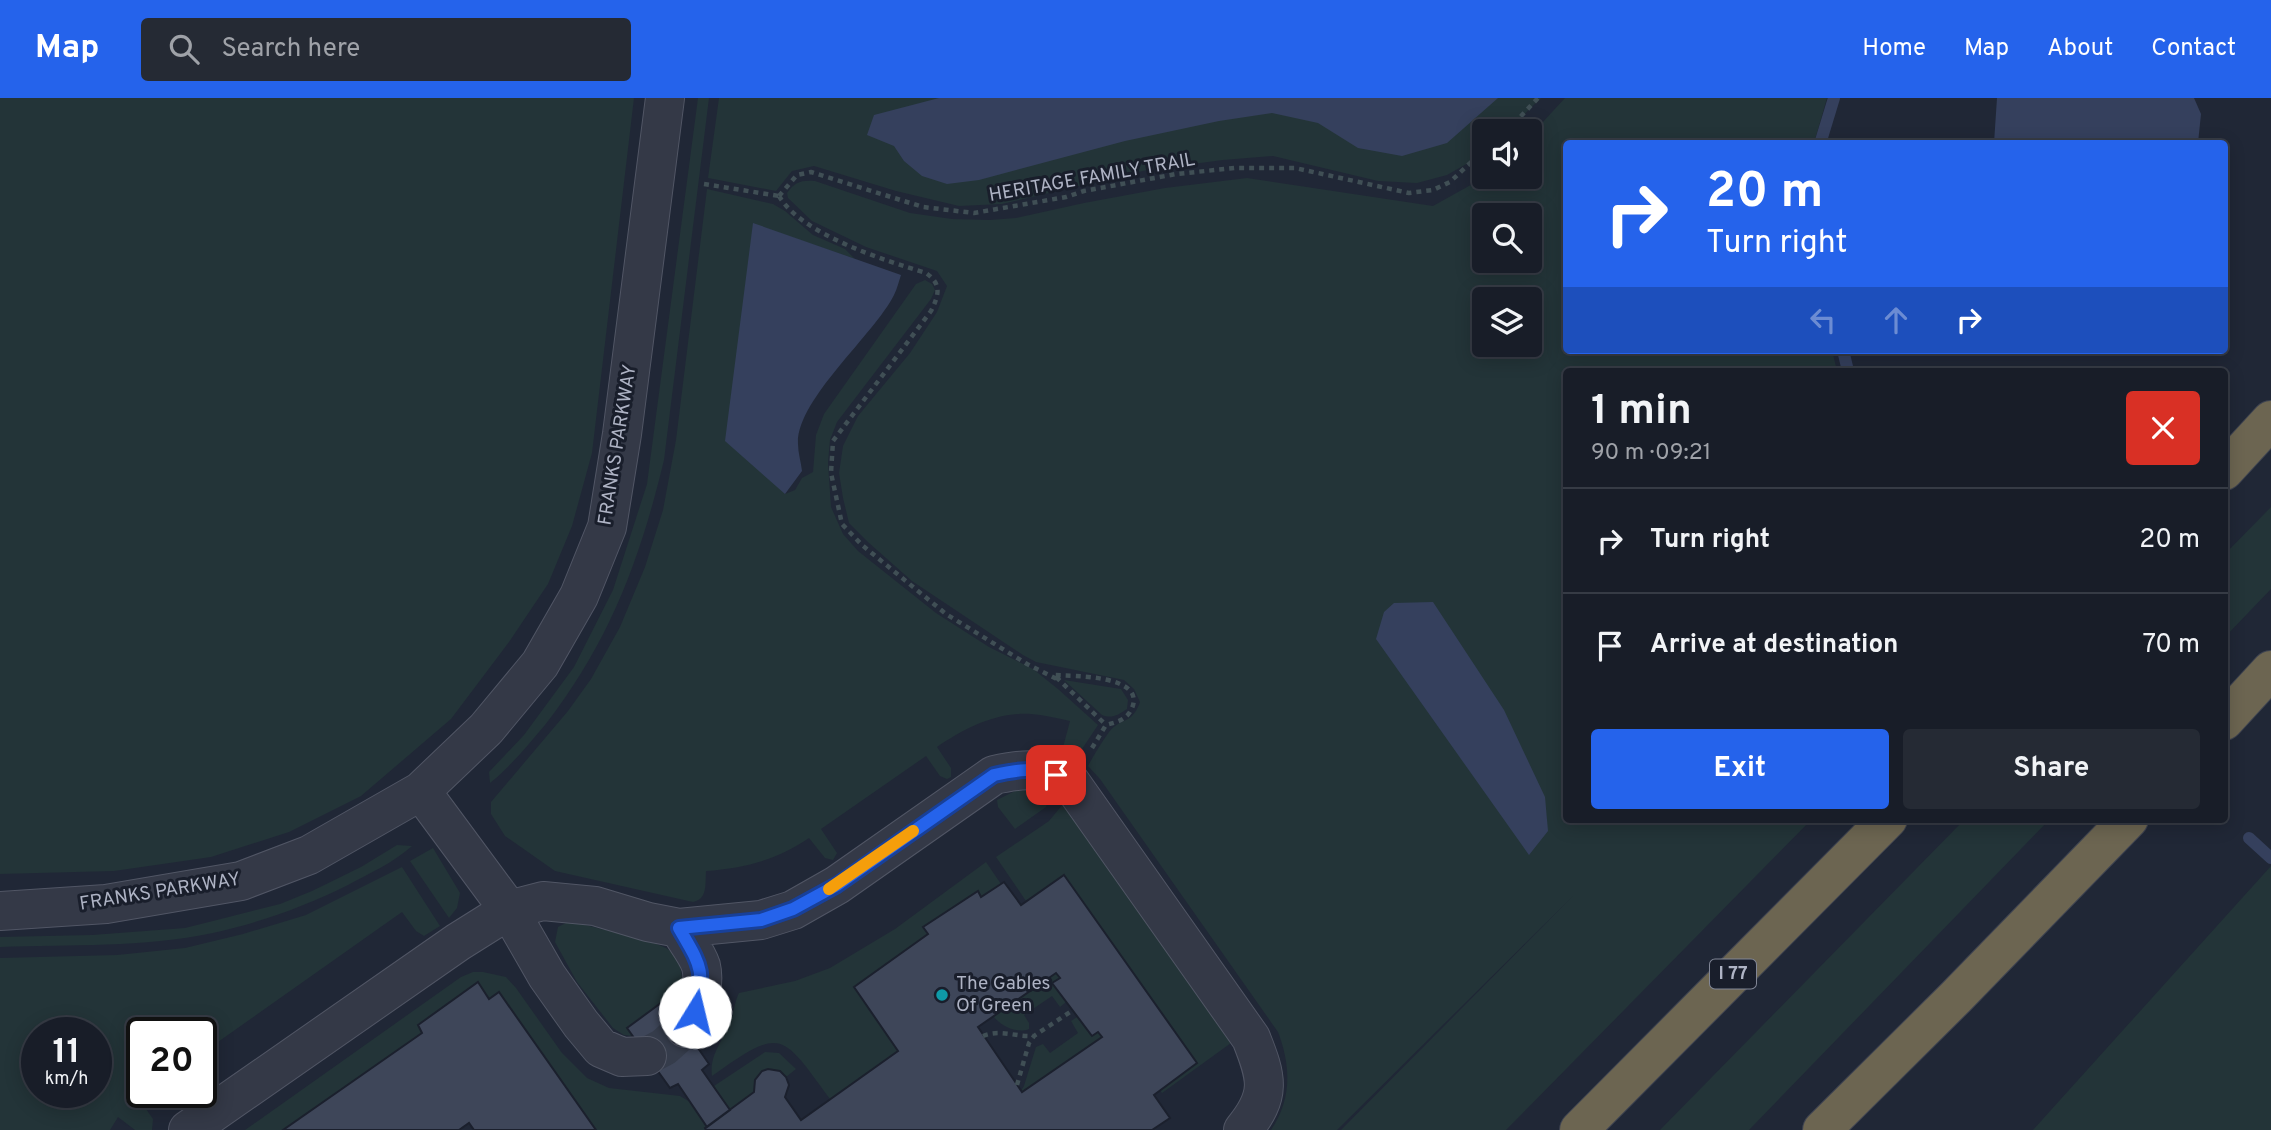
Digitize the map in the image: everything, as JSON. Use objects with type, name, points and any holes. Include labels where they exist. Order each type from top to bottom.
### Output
[{"type":"highway","points":[[2228,467],[2271,420]]},
{"type":"highway","points":[[2228,717],[2271,670]]},
{"type":"highway","name":"I 77","points":[[1579,1130],[1884,823]]},
{"type":"highway","points":[[1822,1130],[2125,823]]},
{"type":"lane","name":"FRANKS PARKWAY","points":[[0,911],[106,904],[241,881],[309,855],[421,791],[486,729],[540,664],[579,596],[607,527],[622,434],[665,98]]},
{"type":"lane","points":[[188,1130],[458,942],[509,911],[543,901],[595,906],[679,928],[761,920],[793,909],[837,885],[994,775],[1021,769],[1043,770],[1069,780],[1251,1038],[1263,1068],[1264,1090],[1258,1112],[1242,1130]]},
{"type":"lane","points":[[421,791],[509,911],[547,976],[601,1048],[622,1057],[647,1056]]},
{"type":"lane","points":[[679,928],[701,966],[701,991],[695,1012],[685,1028]]},
{"type":"path","points":[[1518,119],[1538,98]]},
{"type":"path","name":"HERITAGE FAMILY TRAIL","points":[[779,196],[797,175],[811,172],[923,207],[974,213],[1176,174],[1235,168],[1295,168],[1409,193],[1433,190],[1450,182],[1472,161]]},
{"type":"path","points":[[704,184],[779,196],[797,217],[817,231],[926,273],[935,279],[938,285],[937,298],[932,311],[833,441],[831,473],[842,524],[862,545],[946,614],[1027,664],[1057,679],[1106,725]]},
{"type":"path","points":[[1057,679],[1054,675],[1107,680],[1126,685],[1133,694],[1134,704],[1129,715],[1121,721],[1106,725],[1092,748]]},
{"type":"path","points":[[1017,1085],[1029,1043],[1034,1036],[1073,1010]]},
{"type":"path","points":[[984,1036],[995,1031],[1020,1037],[1034,1036]]},
{"type":"shaded area","points":[[0,98],[634,98],[592,453],[572,526],[548,584],[509,642],[451,719],[361,796],[289,832],[211,857],[114,871],[0,874]]},
{"type":"shaded area","points":[[698,98],[709,98],[664,460],[655,497],[620,599],[587,663],[545,725],[490,783],[489,772],[524,735],[574,667],[613,590],[647,484]]},
{"type":"shaded area","points":[[719,98],[1541,98],[1519,119],[1472,119],[1472,161],[1447,175],[1417,183],[1378,181],[1273,156],[1147,170],[1002,204],[959,206],[896,191],[814,166],[792,171],[776,191],[708,178]]},
{"type":"shaded area","points":[[1565,98],[1827,98],[1815,140],[1563,140],[1563,354],[1833,354],[1836,368],[1563,368],[1563,823],[1808,823],[1506,1130],[1341,1130],[1574,895],[1337,1130],[1271,1130],[1283,1106],[1287,1082],[1285,1057],[1278,1032],[1100,779],[1088,766],[1113,727],[1130,718],[1137,709],[1140,702],[1134,689],[1124,680],[1036,662],[1023,655],[912,581],[849,523],[839,473],[843,446],[858,416],[910,353],[937,312],[947,286],[937,271],[866,247],[812,221],[788,198],[787,193],[799,182],[815,181],[910,213],[952,219],[990,220],[1016,218],[1165,188],[1247,178],[1433,206],[1472,184],[1472,189],[1542,189],[1542,123]]},
{"type":"shaded area","points":[[707,189],[773,204],[813,235],[845,249],[855,259],[753,224],[785,494],[795,490],[802,478],[813,472],[816,435],[824,414],[916,284],[925,280],[932,284],[935,290],[931,299],[837,422],[830,440],[828,463],[831,507],[843,534],[858,551],[936,613],[989,647],[1033,669],[1098,725],[1076,758],[1062,751],[1070,721],[1018,714],[981,723],[937,747],[951,768],[951,777],[947,779],[940,776],[926,756],[821,829],[837,853],[833,860],[825,858],[809,838],[760,862],[706,871],[703,894],[693,902],[555,871],[505,836],[491,814],[491,802],[568,711],[591,679],[620,627],[645,567],[663,510],[676,440]]},
{"type":"shaded area","points":[[2271,507],[2271,589],[2228,634],[2228,551]]},
{"type":"shaded area","points":[[1064,680],[1121,689],[1128,700],[1127,709],[1115,716],[1102,715]]},
{"type":"shaded area","points":[[1027,790],[1050,796],[1046,807],[1015,829],[998,807],[997,800],[1015,791]]},
{"type":"shaded area","points":[[1063,804],[1070,810],[1231,1043],[1162,1093],[1160,1090],[1197,1062],[1064,875],[1026,901],[996,857],[1049,821]]},
{"type":"shaded area","points":[[1961,823],[2046,823],[1749,1130],[1660,1130]]},
{"type":"shaded area","points":[[397,845],[412,846],[397,858],[332,893],[282,913],[230,929],[160,941],[0,947],[0,937],[92,935],[185,928],[280,904],[361,867]]},
{"type":"shaded area","points":[[433,848],[460,893],[457,908],[449,918],[410,861]]},
{"type":"shaded area","points":[[986,862],[1001,884],[981,897],[978,892],[928,934],[854,987],[898,1051],[830,1099],[801,1060],[790,1049],[779,1044],[767,1044],[753,1049],[712,1076],[715,1054],[731,1020],[739,993],[795,981],[830,968],[895,929]]},
{"type":"shaded area","points":[[2271,866],[2271,1130],[2033,1130]]},
{"type":"shaded area","points":[[402,867],[440,926],[424,936],[416,931],[402,912],[217,1043],[217,1017],[126,1017],[126,1108],[145,1108],[153,1119],[152,1130],[135,1130],[118,1117],[110,1130],[0,1130],[0,958],[117,955],[185,948],[306,915]]},
{"type":"shaded area","points":[[574,922],[639,938],[669,950],[679,964],[682,979],[680,995],[673,1010],[665,1000],[633,1036],[624,1035],[613,1028],[577,982],[555,942],[558,927]]},
{"type":"shaded area","points":[[473,972],[506,977],[562,1053],[587,1078],[609,1088],[680,1096],[690,1102],[707,1127],[706,1130],[596,1130],[499,992],[489,999],[478,982],[418,1025],[422,1033],[283,1130],[245,1130],[461,977]]},
{"type":"shaded area","points":[[1056,973],[1060,978],[1052,983],[1066,1002],[1060,1007],[1052,996],[1024,1015],[1029,1029],[1010,1028],[993,1016]]},
{"type":"shaded area","points":[[1077,1017],[1091,1036],[1098,1032],[1102,1037],[1022,1092],[1036,1047],[1043,1044],[1050,1053],[1078,1033],[1071,1021]]},
{"type":"shaded area","points":[[765,1052],[779,1053],[796,1069],[786,1077],[774,1069],[762,1071],[755,1080],[754,1092],[730,1110],[714,1086]]},
{"type":"water","points":[[939,98],[1498,98],[1447,143],[1402,156],[1358,148],[1318,123],[1272,113],[1125,141],[979,180],[947,184],[922,176],[904,161],[894,146],[867,135],[874,115]]},
{"type":"water","points":[[1997,98],[2194,98],[2201,114],[2198,140],[1994,140]]},
{"type":"water","points":[[753,223],[901,275],[894,295],[884,311],[809,408],[798,444],[802,471],[785,494],[725,441]]},
{"type":"water","points":[[1433,602],[1504,710],[1545,797],[1548,831],[1529,855],[1376,639],[1384,612],[1394,603]]},
{"type":"building","name":"The Gables Of Green","points":[[1064,875],[1197,1063],[1154,1095],[1170,1118],[1152,1130],[706,1130],[705,1128],[754,1092],[755,1080],[762,1071],[780,1071],[786,1077],[789,1085],[785,1097],[801,1120],[898,1051],[854,987],[928,934],[923,927],[978,891],[981,897],[1004,882],[1021,905]],"holes":[[[1056,973],[1060,978],[1052,983],[1092,1036],[1098,1032],[1102,1037],[1022,1092],[978,1027]]]},
{"type":"building","points":[[478,982],[489,999],[499,992],[596,1130],[474,1130],[469,1123],[459,1130],[283,1130],[422,1033],[418,1025]]},
{"type":"building","points":[[665,1000],[709,1064],[702,1070],[730,1110],[707,1127],[678,1084],[670,1088],[627,1028]]},
{"type":"waterway","points":[[1821,140],[1834,98]]},
{"type":"waterway","points":[[1844,354],[1847,368]]},
{"type":"waterway","points":[[2249,838],[2271,858]]},
{"type":"tunnel","points":[[647,1056],[664,1047],[685,1028]]},
{"type":"slow traffic","points":[[829,889],[913,831]]},
{"type":"place","name":"The Gables Of Green","points":[[942,995]]},
{"type":"route","points":[[695,1012],[701,991],[701,966],[679,928],[761,920],[793,909],[837,885],[994,775],[1021,769],[1043,770],[1056,775]]}]
